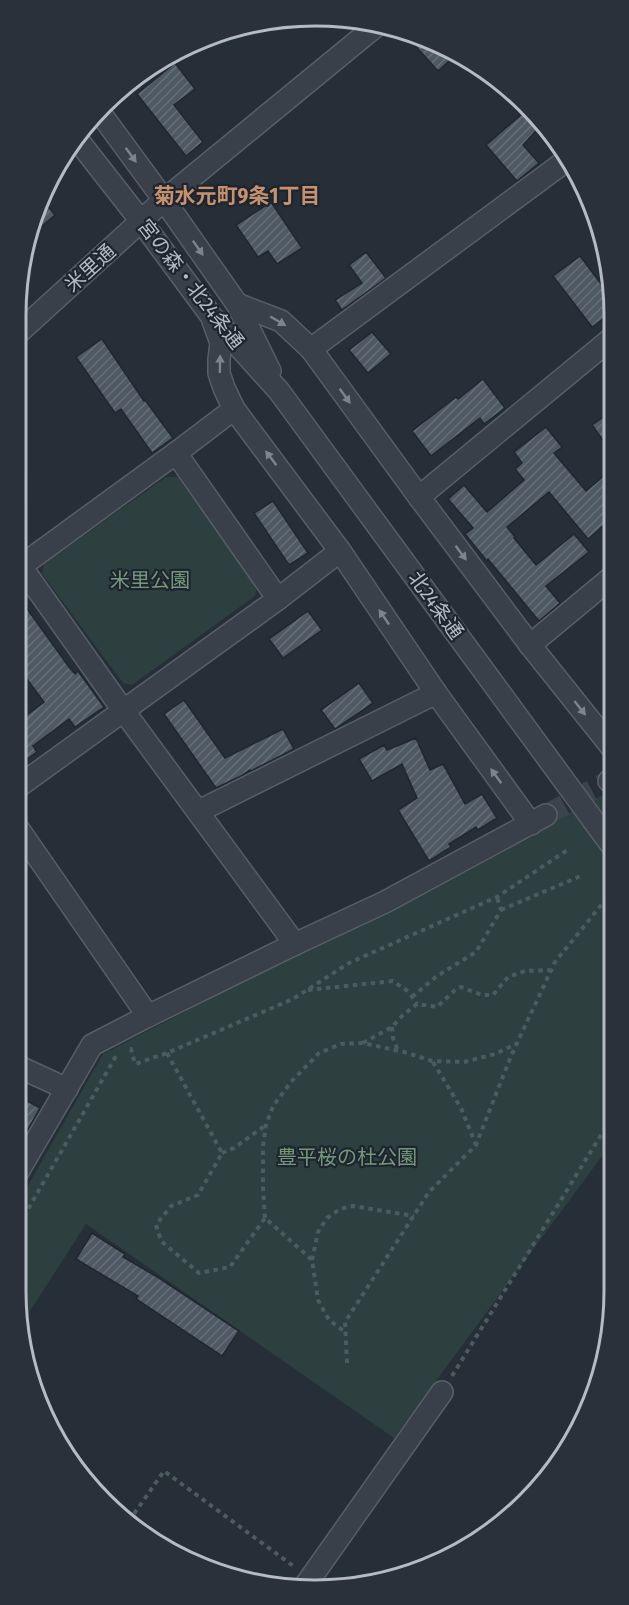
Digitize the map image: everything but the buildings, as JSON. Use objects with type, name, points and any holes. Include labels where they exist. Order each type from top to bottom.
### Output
[{"type":"street","name":"米里通","points":[[26,326],[164,200],[370,31]]},
{"type":"street","name":"宮の森・北24条通","points":[[103,117],[237,304],[279,391]]},
{"type":"street","name":"宮の森・北24条通","points":[[81,144],[212,317],[279,391]]},
{"type":"street","points":[[311,349],[561,164]]},
{"type":"street","points":[[237,304],[281,321],[311,349],[530,645],[604,738]]},
{"type":"street","points":[[26,1158],[92,1045],[385,902],[539,819],[436,693],[340,551],[234,409],[219,373],[221,343],[212,317]]},
{"type":"street","points":[[419,497],[604,345]]},
{"type":"street","name":"北24条通","points":[[279,391],[604,835]]},
{"type":"street","points":[[26,556],[176,453],[234,409]]},
{"type":"street","points":[[176,453],[278,598]]},
{"type":"street","points":[[26,781],[340,551]]},
{"type":"street","points":[[26,573],[295,944]]},
{"type":"street","points":[[530,645],[604,584]]},
{"type":"street","points":[[199,811],[436,693]]},
{"type":"street","points":[[26,840],[148,1016]]},
{"type":"street","points":[[26,1070],[67,1089]]},
{"type":"street","points":[[310,1580],[429,1401]]},
{"type":"path","points":[[124,1051],[131,1049],[135,1064],[167,1053],[293,999],[349,963],[497,897],[569,849]]},
{"type":"path","points":[[412,998],[437,976],[476,952],[501,910],[583,875]]},
{"type":"path","points":[[497,897],[501,910]]},
{"type":"path","points":[[346,1363],[345,1322],[429,1192],[476,1145],[516,1044],[555,962],[602,903]]},
{"type":"path","points":[[306,990],[393,981],[409,992],[417,1004],[437,1007],[461,987],[482,995],[493,995],[508,976],[525,971],[551,970]]},
{"type":"path","points":[[363,1043],[392,1027],[417,1004]]},
{"type":"path","points":[[392,1027],[398,1051]]},
{"type":"path","points":[[266,1125],[234,1148],[222,1153],[198,1195],[171,1206],[156,1225],[161,1241],[199,1273],[230,1268],[265,1218],[263,1146],[266,1125],[273,1106],[291,1082],[319,1053],[341,1044],[363,1043],[432,1061],[464,1062],[495,1054],[516,1044]]},
{"type":"path","points":[[26,1213],[117,1053]]},
{"type":"path","points":[[167,1053],[222,1153]]},
{"type":"path","points":[[432,1061],[461,1108],[476,1145]]},
{"type":"path","points":[[429,1401],[604,1130]]},
{"type":"path","points":[[345,1333],[329,1320],[318,1300],[312,1260],[318,1232],[327,1218],[340,1209],[354,1206],[414,1216]]},
{"type":"path","points":[[265,1218],[312,1260]]},
{"type":"path","points":[[133,1515],[164,1471],[303,1579]]},
{"type":"green space","name":"米里公園","points":[[166,477],[178,477],[257,586],[255,596],[132,685],[123,683],[42,574],[44,564]]},
{"type":"green space","name":"豊平桜の杜公園","points":[[604,795],[604,1154],[394,1438],[86,1224],[27,1316],[26,1189],[103,1054]]},
{"type":"tunnel","points":[[546,815],[604,784]]},
{"type":"district","name":"菊水元町9条1丁目","points":[[237,196]]}]
